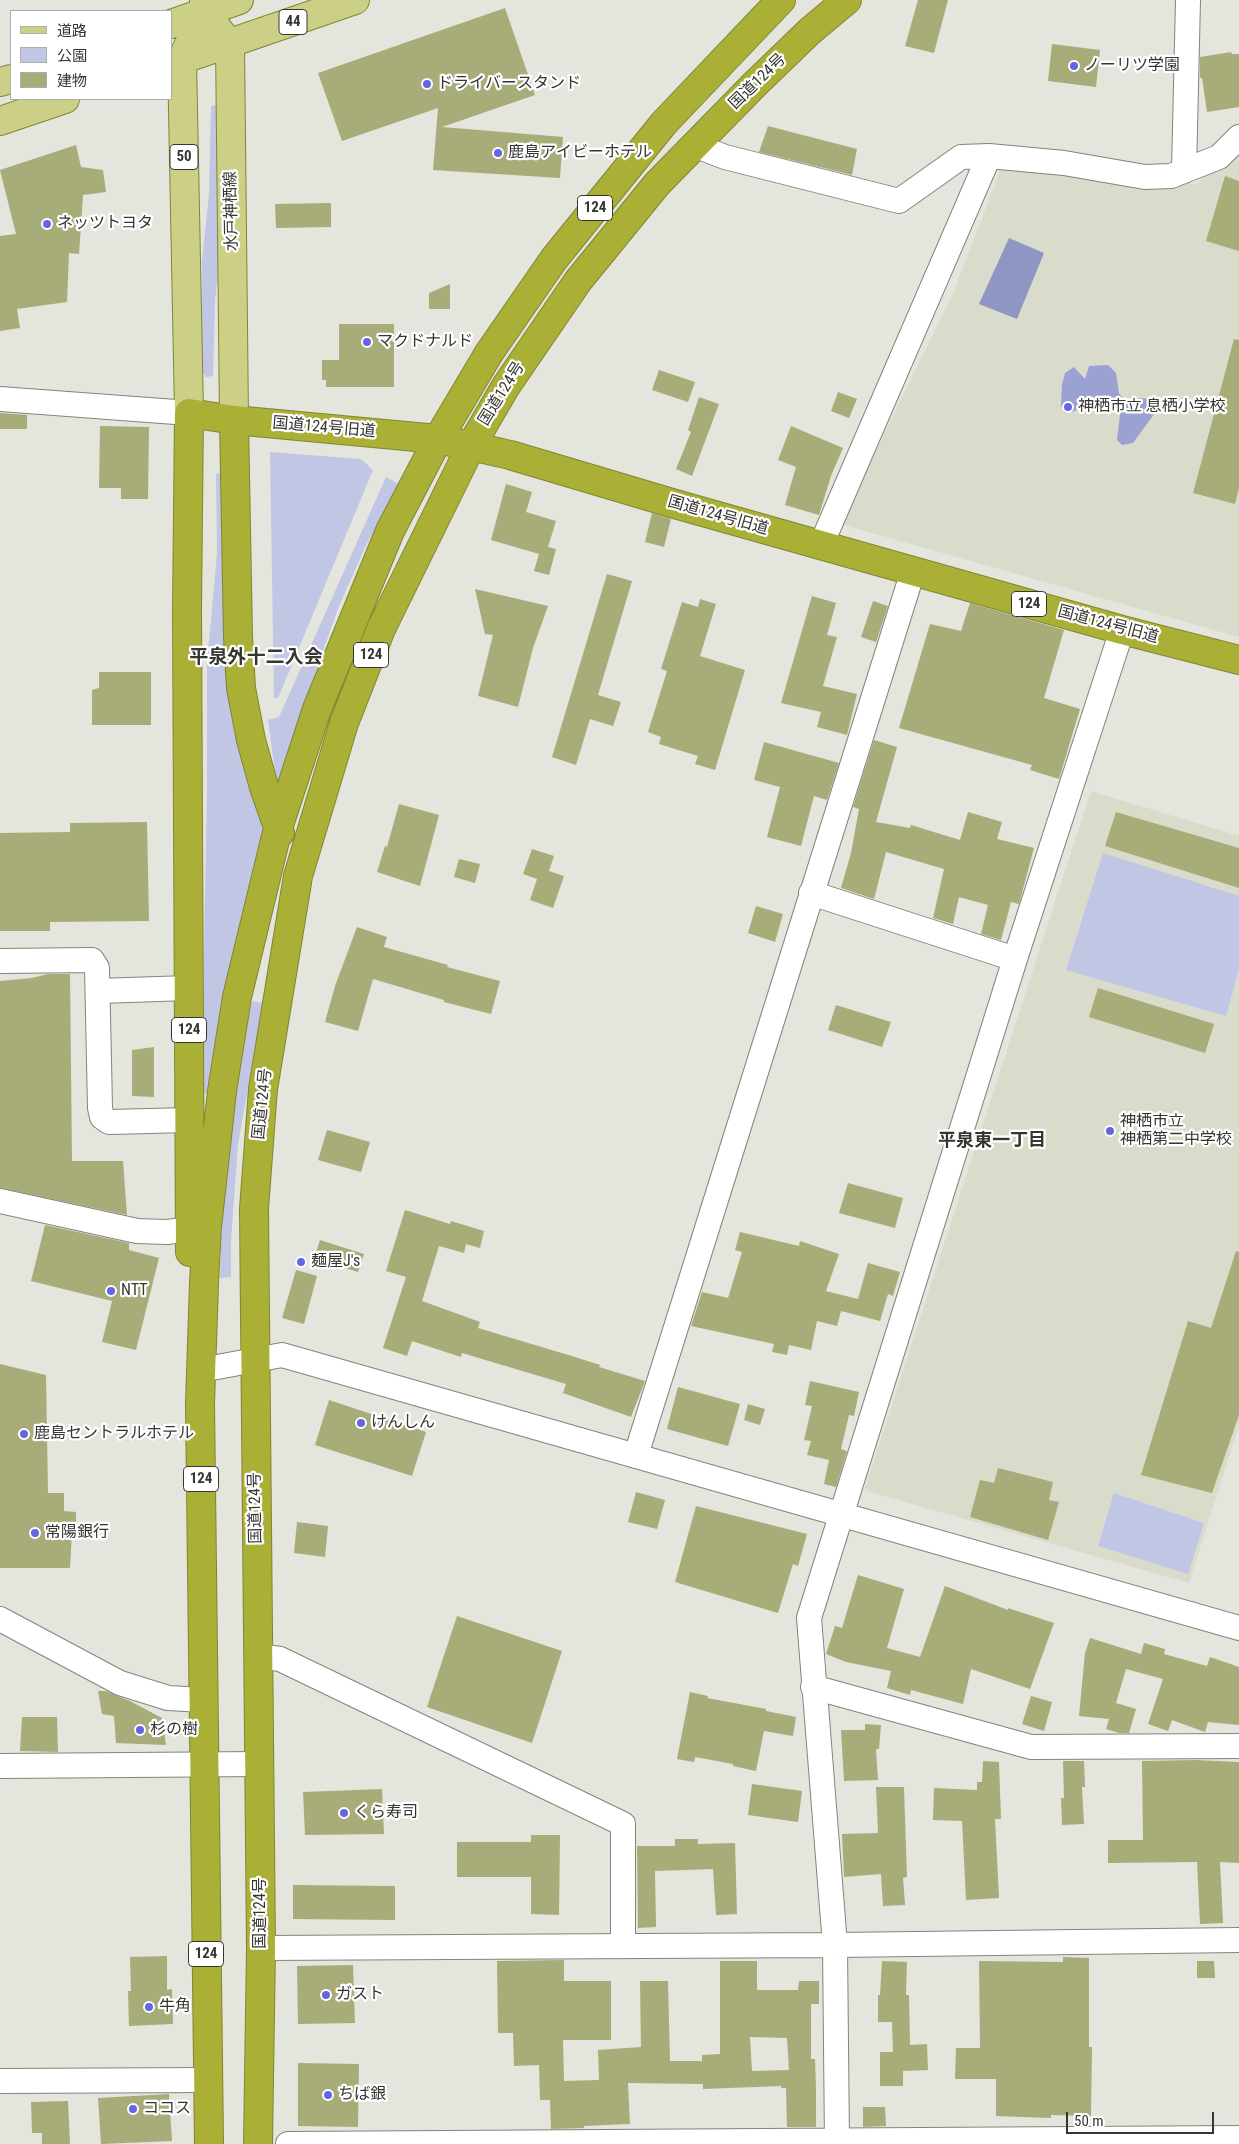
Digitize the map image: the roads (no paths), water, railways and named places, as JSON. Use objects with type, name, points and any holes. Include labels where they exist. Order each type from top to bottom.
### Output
[{"type":"highway","name":"国道124号","points":[[209,2144],[201,1370],[192,1309],[198,1229],[237,997],[278,828],[317,709],[390,531],[438,438],[489,353],[554,259],[664,123],[717,65],[781,0]]},
{"type":"highway","name":"国道124号","points":[[258,2144],[261,1948],[254,1209],[263,1089],[298,876],[344,723],[381,629],[471,446],[506,386],[578,281],[657,184],[810,31],[847,0]]},
{"type":"highway","name":"国道124号","points":[[189,413],[187,610],[189,1120],[198,1229]]},
{"type":"highway","name":"国道124号旧道","points":[[189,413],[234,420],[438,438],[510,455],[1122,630],[1239,660]]},
{"type":"highway","points":[[234,420],[238,637],[241,688],[264,787],[278,828],[298,876]]},
{"type":"main road","points":[[172,23],[204,6],[239,0]]},
{"type":"main road","name":"44","points":[[177,61],[355,0]]},
{"type":"main road","points":[[204,6],[230,44]]},
{"type":"main road","name":"50","points":[[189,413],[177,61],[204,6]]},
{"type":"main road","name":"水戸神栖線","points":[[230,44],[234,420]]},
{"type":"main road","points":[[0,121],[62,100]]},
{"type":"street","points":[[1184,171],[1188,0]]},
{"type":"street","points":[[694,145],[725,157],[899,201],[961,157],[990,156],[1064,163],[1144,177],[1171,176],[1219,157],[1239,137]]},
{"type":"street","points":[[821,545],[990,156]]},
{"type":"street","points":[[0,399],[189,413]]},
{"type":"street","points":[[636,1455],[811,893],[914,571]]},
{"type":"street","points":[[837,2142],[835,1945],[809,1618],[1015,959],[1122,630]]},
{"type":"street","points":[[811,893],[1015,959]]},
{"type":"street","points":[[0,961],[92,960],[97,968],[100,1108],[102,1118],[109,1122],[189,1120]]},
{"type":"street","points":[[98,991],[189,988]]},
{"type":"street","points":[[0,1201],[137,1231],[198,1229]]},
{"type":"street","points":[[201,1370],[282,1355],[1239,1628]]},
{"type":"street","points":[[0,1619],[120,1684],[168,1698],[203,1700]]},
{"type":"street","points":[[258,1656],[280,1659],[623,1824],[623,1945]]},
{"type":"street","points":[[813,1687],[1031,1747],[1239,1746]]},
{"type":"street","points":[[0,1766],[260,1764]]},
{"type":"street","points":[[261,1948],[835,1945],[1239,1940]]},
{"type":"street","points":[[0,2081],[208,2080]]},
{"type":"street","points":[[288,2144],[1239,2138]]},
{"type":"place","name":"ノーリツ学園","points":[[1074,66]]},
{"type":"place","name":"ドライバースタンド","points":[[427,84]]},
{"type":"place","name":"鹿島アイビーホテル","points":[[498,153]]},
{"type":"place","name":"ネッツトヨタ","points":[[47,224]]},
{"type":"place","name":"マクドナルド","points":[[367,342]]},
{"type":"place","name":"神栖市立 息栖小学校","points":[[1068,407]]},
{"type":"place","name":"神栖市立 神栖第二中学校","points":[[1110,1131]]},
{"type":"place","name":"麺屋J's","points":[[301,1262]]},
{"type":"place","name":"NTT","points":[[111,1291]]},
{"type":"place","name":"けんしん","points":[[361,1423]]},
{"type":"place","name":"鹿島セントラルホテル","points":[[24,1434]]},
{"type":"place","name":"常陽銀行","points":[[35,1533]]},
{"type":"place","name":"杉の樹","points":[[140,1730]]},
{"type":"place","name":"くら寿司","points":[[344,1813]]},
{"type":"place","name":"ガスト","points":[[326,1995]]},
{"type":"place","name":"牛角","points":[[149,2007]]},
{"type":"place","name":"ちば銀","points":[[328,2095]]},
{"type":"place","name":"ココス","points":[[133,2109]]},
{"type":"district","name":"平泉外十二入会","points":[[256,658]]},
{"type":"district","name":"平泉東一丁目","points":[[992,1141]]}]
